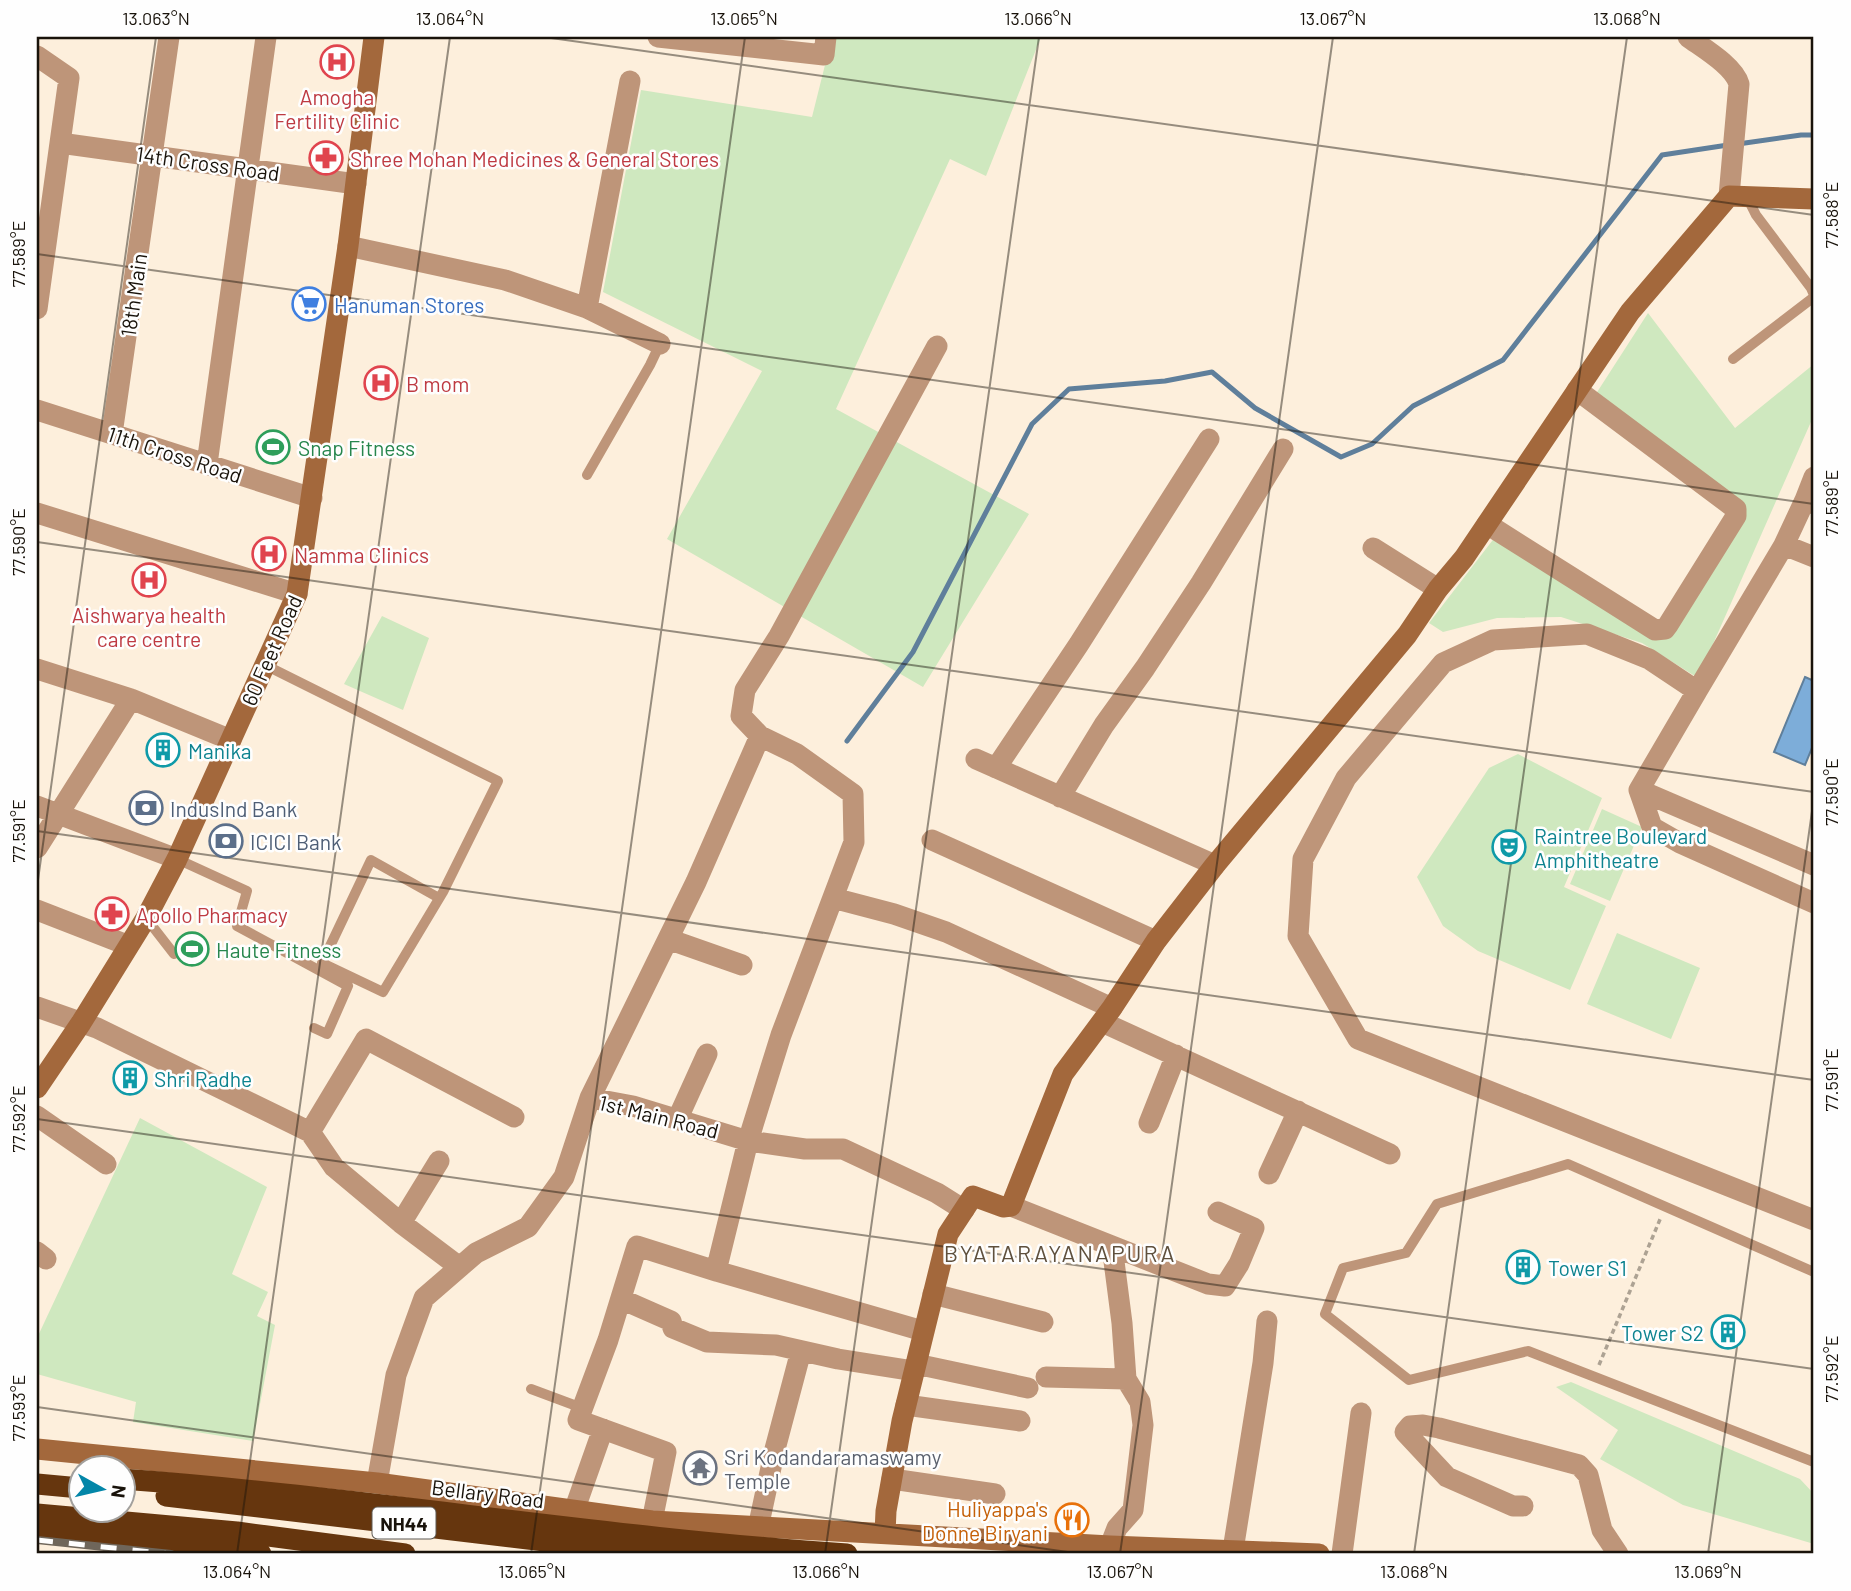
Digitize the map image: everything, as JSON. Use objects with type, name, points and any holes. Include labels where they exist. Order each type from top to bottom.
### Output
[{"type":"highway","points":[[37,1471],[66,1474]]},
{"type":"highway","name":"Bellary Road","points":[[136,1480],[243,1488],[574,1529],[847,1554]]},
{"type":"highway","points":[[37,1484],[66,1487]]},
{"type":"highway","name":"Bellary Road","points":[[136,1493],[569,1544],[686,1554]]},
{"type":"highway","name":"NH44","points":[[37,1514],[237,1532],[405,1554]]},
{"type":"highway","points":[[37,1531],[261,1554]]},
{"type":"street","name":"18th Main","points":[[112,434],[169,37]]},
{"type":"street","points":[[207,464],[266,37]]},
{"type":"street","name":"60 Feet Road","points":[[37,1088],[82,1023],[127,945],[146,918],[177,859],[297,594],[348,246],[374,37]]},
{"type":"street","points":[[658,37],[824,55],[826,37]]},
{"type":"street","points":[[1011,1206],[1063,1074],[1107,1015],[1156,941],[1215,865],[1407,635],[1438,589],[1464,558],[1630,313],[1738,196],[1737,77],[1688,37]]},
{"type":"street","points":[[37,56],[69,78],[60,143],[46,169],[37,309]]},
{"type":"street","points":[[587,308],[630,81]]},
{"type":"street","name":"14th Cross Road","points":[[60,143],[356,184]]},
{"type":"street","points":[[1738,196],[1814,200]]},
{"type":"street","points":[[348,246],[505,280],[587,308],[660,344]]},
{"type":"street","points":[[716,1271],[748,1140],[781,1035],[854,842],[853,794],[797,754],[760,736],[741,716],[745,690],[779,636],[937,346]]},
{"type":"street","points":[[1487,524],[1655,630],[1665,629],[1668,625],[1736,516],[1736,509],[1577,390]]},
{"type":"street","name":"11th Cross Road","points":[[37,410],[312,498]]},
{"type":"street","points":[[996,768],[1079,644],[1209,439]]},
{"type":"street","points":[[1060,797],[1104,724],[1201,583],[1283,449]]},
{"type":"street","points":[[1814,477],[1810,502],[1639,790],[1652,827],[1679,843],[1814,903]]},
{"type":"street","points":[[37,513],[297,594]]},
{"type":"street","points":[[1784,545],[1814,557]]},
{"type":"street","points":[[1373,548],[1438,589]]},
{"type":"street","points":[[1697,691],[1649,660],[1587,634],[1493,640],[1443,663],[1346,778],[1303,859],[1298,936],[1358,1039],[1814,1220]]},
{"type":"street","points":[[37,670],[131,698],[231,740]]},
{"type":"street","points":[[37,848],[131,698]]},
{"type":"street","points":[[590,1098],[696,882],[760,736]]},
{"type":"street","points":[[976,759],[1215,865]]},
{"type":"street","points":[[1639,790],[1814,865]]},
{"type":"street","points":[[37,806],[177,859]]},
{"type":"street","points":[[932,840],[1156,941]]},
{"type":"street","points":[[833,898],[894,914],[946,932],[1107,1015],[1176,1055],[1390,1154]]},
{"type":"street","points":[[37,910],[127,945]]},
{"type":"street","points":[[668,939],[742,965]]},
{"type":"street","points":[[37,1007],[97,1028],[310,1132],[334,1167],[458,1266]]},
{"type":"street","points":[[310,1132],[366,1039],[514,1117]]},
{"type":"street","points":[[678,1118],[707,1054]]},
{"type":"street","points":[[1149,1123],[1176,1055]]},
{"type":"street","name":"1st Main Road","points":[[377,1483],[396,1375],[424,1298],[458,1266],[477,1253],[528,1227],[564,1177],[590,1098],[633,1106],[748,1140],[805,1149],[843,1149],[937,1193],[964,1210]]},
{"type":"street","points":[[1269,1174],[1298,1111]]},
{"type":"street","points":[[37,1116],[106,1164]]},
{"type":"street","points":[[401,1223],[439,1161]]},
{"type":"street","points":[[885,1533],[906,1405],[948,1234],[972,1196],[1003,1207],[1011,1206],[1209,1284],[1226,1286],[1239,1264],[1254,1228],[1218,1212]]},
{"type":"street","points":[[652,1521],[666,1452],[578,1420],[608,1340],[637,1246],[923,1331]]},
{"type":"street","points":[[1110,1546],[1117,1528],[1133,1510],[1143,1425],[1140,1402],[1126,1379],[1112,1246]]},
{"type":"street","points":[[933,1294],[1043,1322]]},
{"type":"street","points":[[621,1299],[671,1321],[673,1328],[707,1342],[776,1345],[915,1368],[1037,1382],[1126,1379]]},
{"type":"street","points":[[1233,1550],[1263,1363],[1267,1321]]},
{"type":"street","points":[[758,1528],[775,1449],[801,1351]]},
{"type":"street","points":[[906,1405],[1020,1421]]},
{"type":"street","points":[[1342,1554],[1361,1413]]},
{"type":"street","points":[[1523,1506],[1513,1506],[1447,1477],[1405,1432],[1410,1426],[1439,1428],[1579,1465],[1588,1475],[1602,1530],[1618,1554]]},
{"type":"street","points":[[574,1511],[603,1429]]},
{"type":"street","points":[[37,1449],[377,1483],[652,1521],[1110,1546],[1319,1554]]},
{"type":"street","points":[[892,1479],[995,1494]]},
{"type":"lane","points":[[1733,359],[1814,296],[1811,288],[1756,215],[1738,196]]},
{"type":"lane","points":[[587,475],[660,344]]},
{"type":"lane","points":[[265,665],[498,781],[439,898],[383,992],[322,963],[371,860],[439,898]]},
{"type":"lane","points":[[177,859],[247,891],[237,926],[348,986],[327,1034],[314,1028]]},
{"type":"lane","points":[[146,918],[174,954]]},
{"type":"lane","points":[[1814,1272],[1568,1164],[1437,1204],[1406,1254],[1343,1268],[1325,1314],[1409,1380],[1528,1351],[1814,1462]]},
{"type":"lane","points":[[531,1389],[582,1408]]},
{"type":"path","points":[[1594,1377],[1666,1207]]},
{"type":"green space","points":[[832,37],[1041,37],[986,176],[950,159],[836,409],[1029,514],[923,687],[667,539],[762,371],[603,292],[641,90],[812,117]]},
{"type":"green space","points":[[1648,313],[1735,428],[1814,364],[1814,415],[1698,678],[1642,643],[1561,617],[1497,618],[1443,632],[1429,623],[1502,528],[1665,635],[1741,508],[1592,400]]},
{"type":"green space","points":[[382,616],[429,638],[403,710],[344,684]]},
{"type":"green space","name":"Raintree Boulevard Amphitheatre","points":[[1518,754],[1602,798],[1564,887],[1606,906],[1570,990],[1478,951],[1443,926],[1417,877],[1489,768]]},
{"type":"green space","points":[[1602,809],[1642,827],[1610,901],[1570,884]]},
{"type":"green space","points":[[1617,933],[1700,968],[1671,1039],[1587,1004]]},
{"type":"green space","points":[[140,1118],[267,1187],[232,1274],[268,1292],[257,1316],[275,1325],[253,1441],[133,1422],[136,1402],[37,1374],[37,1338]]},
{"type":"green space","points":[[1571,1382],[1800,1479],[1814,1494],[1814,1544],[1683,1505],[1600,1459],[1618,1430],[1556,1387]]},
{"type":"water","points":[[1805,677],[1814,681],[1814,743],[1805,765],[1774,752]]},
{"type":"waterway","points":[[1738,144],[1814,135]]},
{"type":"waterway","points":[[847,741],[913,652],[1032,424],[1069,389],[1165,381],[1212,372],[1255,408],[1341,457],[1372,444],[1413,406],[1503,360],[1662,155],[1728,145]]},
{"type":"railway","points":[[37,1540],[171,1554]]},
{"type":"place","name":"Amogha Fertility Clinic","points":[[337,62]]},
{"type":"place","name":"Shree Mohan Medicines & General Stores","points":[[326,158]]},
{"type":"place","name":"Hanuman Stores","points":[[309,304]]},
{"type":"place","name":"B mom","points":[[381,383]]},
{"type":"place","name":"Snap Fitness","points":[[273,447]]},
{"type":"place","name":"Namma Clinics","points":[[269,554]]},
{"type":"place","name":"Aishwarya health care centre","points":[[149,580]]},
{"type":"place","name":"Manika","points":[[163,750]]},
{"type":"place","name":"IndusInd Bank","points":[[146,808]]},
{"type":"place","name":"ICICI Bank","points":[[226,841]]},
{"type":"place","name":"Raintree Boulevard Amphitheatre","points":[[1509,847]]},
{"type":"place","name":"Apollo Pharmacy","points":[[112,914]]},
{"type":"place","name":"Haute Fitness","points":[[192,949]]},
{"type":"place","name":"Shri Radhe","points":[[130,1078]]},
{"type":"place","name":"Tower S1","points":[[1523,1267]]},
{"type":"place","name":"Tower S2","points":[[1728,1332]]},
{"type":"place","name":"Sri Kodandaramaswamy Temple","points":[[700,1468]]},
{"type":"place","name":"Huliyappa's Donne Biryani","points":[[1072,1520]]},
{"type":"district","name":"BYATARAYANAPURA","points":[[1060,1253]]}]
